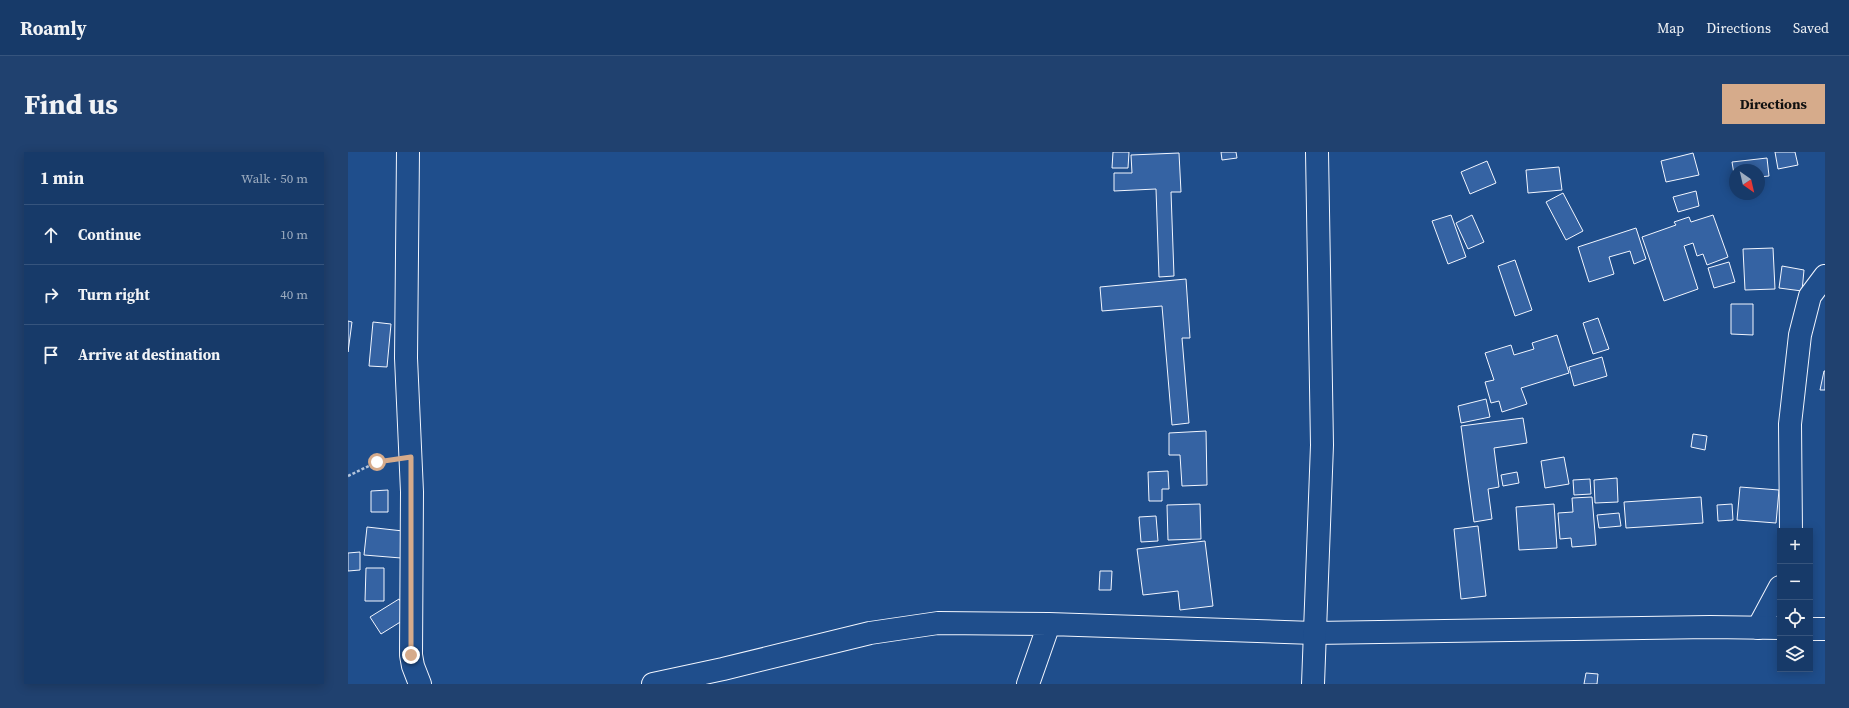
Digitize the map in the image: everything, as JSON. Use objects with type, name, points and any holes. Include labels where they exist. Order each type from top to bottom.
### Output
[{"type":"main road","points":[[408,152],[406,358],[411,457],[411,655],[413,666],[420,684]]},
{"type":"main road","points":[[1313,684],[1322,445],[1317,152]]},
{"type":"main road","points":[[1791,528],[1790,424],[1800,335],[1810,296],[1825,276]]},
{"type":"main road","points":[[1758,628],[1777,593]]},
{"type":"main road","points":[[653,684],[731,667],[870,633],[938,623],[1049,624],[1314,634],[1710,627],[1777,628]]},
{"type":"main road","points":[[1028,684],[1049,624]]},
{"type":"main road","points":[[1813,629],[1825,629]]},
{"type":"path","points":[[348,476],[377,462],[411,457]]},
{"type":"building","points":[[1113,152],[1129,152],[1128,168],[1112,168]]},
{"type":"building","points":[[1221,152],[1236,152],[1237,158],[1222,160]]},
{"type":"building","points":[[1775,152],[1795,152],[1798,165],[1778,169]]},
{"type":"building","points":[[1179,153],[1181,192],[1171,192],[1174,276],[1159,277],[1156,189],[1114,191],[1114,173],[1132,173],[1131,155]]},
{"type":"building","points":[[1693,153],[1699,175],[1666,182],[1661,161]]},
{"type":"building","points":[[1767,158],[1769,176],[1765,176],[1765,164],[1732,164],[1732,162]]},
{"type":"building","points":[[1487,161],[1496,183],[1470,194],[1461,172]]},
{"type":"building","points":[[1559,167],[1562,190],[1528,193],[1526,170]]},
{"type":"building","points":[[1696,191],[1699,206],[1678,212],[1673,197]]},
{"type":"building","points":[[1563,193],[1583,231],[1566,240],[1546,202]]},
{"type":"building","points":[[1451,215],[1466,257],[1448,264],[1432,221]]},
{"type":"building","points":[[1472,215],[1484,242],[1468,249],[1456,223]]},
{"type":"building","points":[[1713,215],[1728,257],[1707,265],[1703,254],[1697,256],[1693,243],[1684,246],[1698,289],[1664,301],[1642,237],[1676,225],[1674,222],[1689,217],[1691,222]]},
{"type":"building","points":[[1636,228],[1646,259],[1634,264],[1630,251],[1609,257],[1614,274],[1589,282],[1578,247]]},
{"type":"building","points":[[1773,248],[1775,289],[1745,290],[1743,249]]},
{"type":"building","points":[[1515,260],[1532,310],[1515,316],[1498,266]]},
{"type":"building","points":[[1729,262],[1735,282],[1714,288],[1708,268]]},
{"type":"building","points":[[1782,266],[1804,270],[1802,291],[1779,288]]},
{"type":"building","points":[[1186,279],[1190,338],[1182,338],[1189,423],[1172,425],[1162,306],[1102,311],[1100,287]]},
{"type":"building","points":[[1731,304],[1753,304],[1753,335],[1731,334]]},
{"type":"building","points":[[1598,318],[1609,349],[1593,354],[1583,323]]},
{"type":"building","points":[[348,321],[352,322],[348,352]]},
{"type":"building","points":[[373,322],[391,324],[387,367],[369,366]]},
{"type":"building","points":[[1557,335],[1569,373],[1521,388],[1527,404],[1502,412],[1499,401],[1491,403],[1485,382],[1494,380],[1485,353],[1511,345],[1514,355],[1534,349],[1532,343]]},
{"type":"building","points":[[1602,357],[1607,376],[1574,386],[1569,367]]},
{"type":"building","points":[[1824,371],[1825,390],[1820,390]]},
{"type":"building","points":[[1486,399],[1490,417],[1461,423],[1458,406]]},
{"type":"building","points":[[1523,418],[1527,443],[1494,448],[1499,487],[1488,489],[1492,519],[1474,522],[1461,426]]},
{"type":"building","points":[[1206,431],[1207,485],[1182,486],[1180,455],[1169,455],[1169,433]]},
{"type":"building","points":[[1693,434],[1707,436],[1705,450],[1691,447]]},
{"type":"building","points":[[1564,457],[1569,484],[1545,488],[1541,461]]},
{"type":"building","points":[[1168,471],[1169,489],[1162,489],[1162,501],[1149,501],[1148,472]]},
{"type":"building","points":[[1517,472],[1519,483],[1503,486],[1501,475]]},
{"type":"building","points":[[1617,478],[1618,502],[1595,503],[1594,480]]},
{"type":"building","points":[[1590,479],[1591,494],[1574,495],[1573,480]]},
{"type":"building","points":[[1740,487],[1779,490],[1776,523],[1737,520]]},
{"type":"building","points":[[388,490],[388,512],[371,512],[371,491]]},
{"type":"building","points":[[1592,497],[1596,545],[1572,547],[1571,538],[1560,539],[1558,513],[1573,512],[1572,498]]},
{"type":"building","points":[[1701,497],[1703,523],[1626,528],[1624,502]]},
{"type":"building","points":[[1200,504],[1201,539],[1168,540],[1167,505]]},
{"type":"building","points":[[1554,504],[1557,548],[1519,550],[1516,507]]},
{"type":"building","points":[[1732,504],[1733,520],[1718,521],[1717,505]]},
{"type":"building","points":[[1619,513],[1621,526],[1599,528],[1597,515]]},
{"type":"building","points":[[1156,516],[1158,541],[1141,542],[1139,517]]},
{"type":"building","points":[[1478,526],[1486,596],[1461,599],[1454,529]]},
{"type":"building","points":[[367,527],[403,531],[401,558],[364,555]]},
{"type":"building","points":[[1205,541],[1213,606],[1180,610],[1178,591],[1143,595],[1137,549]]},
{"type":"building","points":[[360,552],[360,570],[348,571],[348,553]]},
{"type":"building","points":[[366,568],[384,568],[384,601],[365,601]]},
{"type":"building","points":[[1100,571],[1112,571],[1111,590],[1099,590]]},
{"type":"building","points":[[399,599],[410,616],[381,634],[370,617]]},
{"type":"building","points":[[1586,673],[1598,674],[1597,684],[1584,684]]},
{"type":"route","points":[[377,462],[411,457],[411,655]]}]
